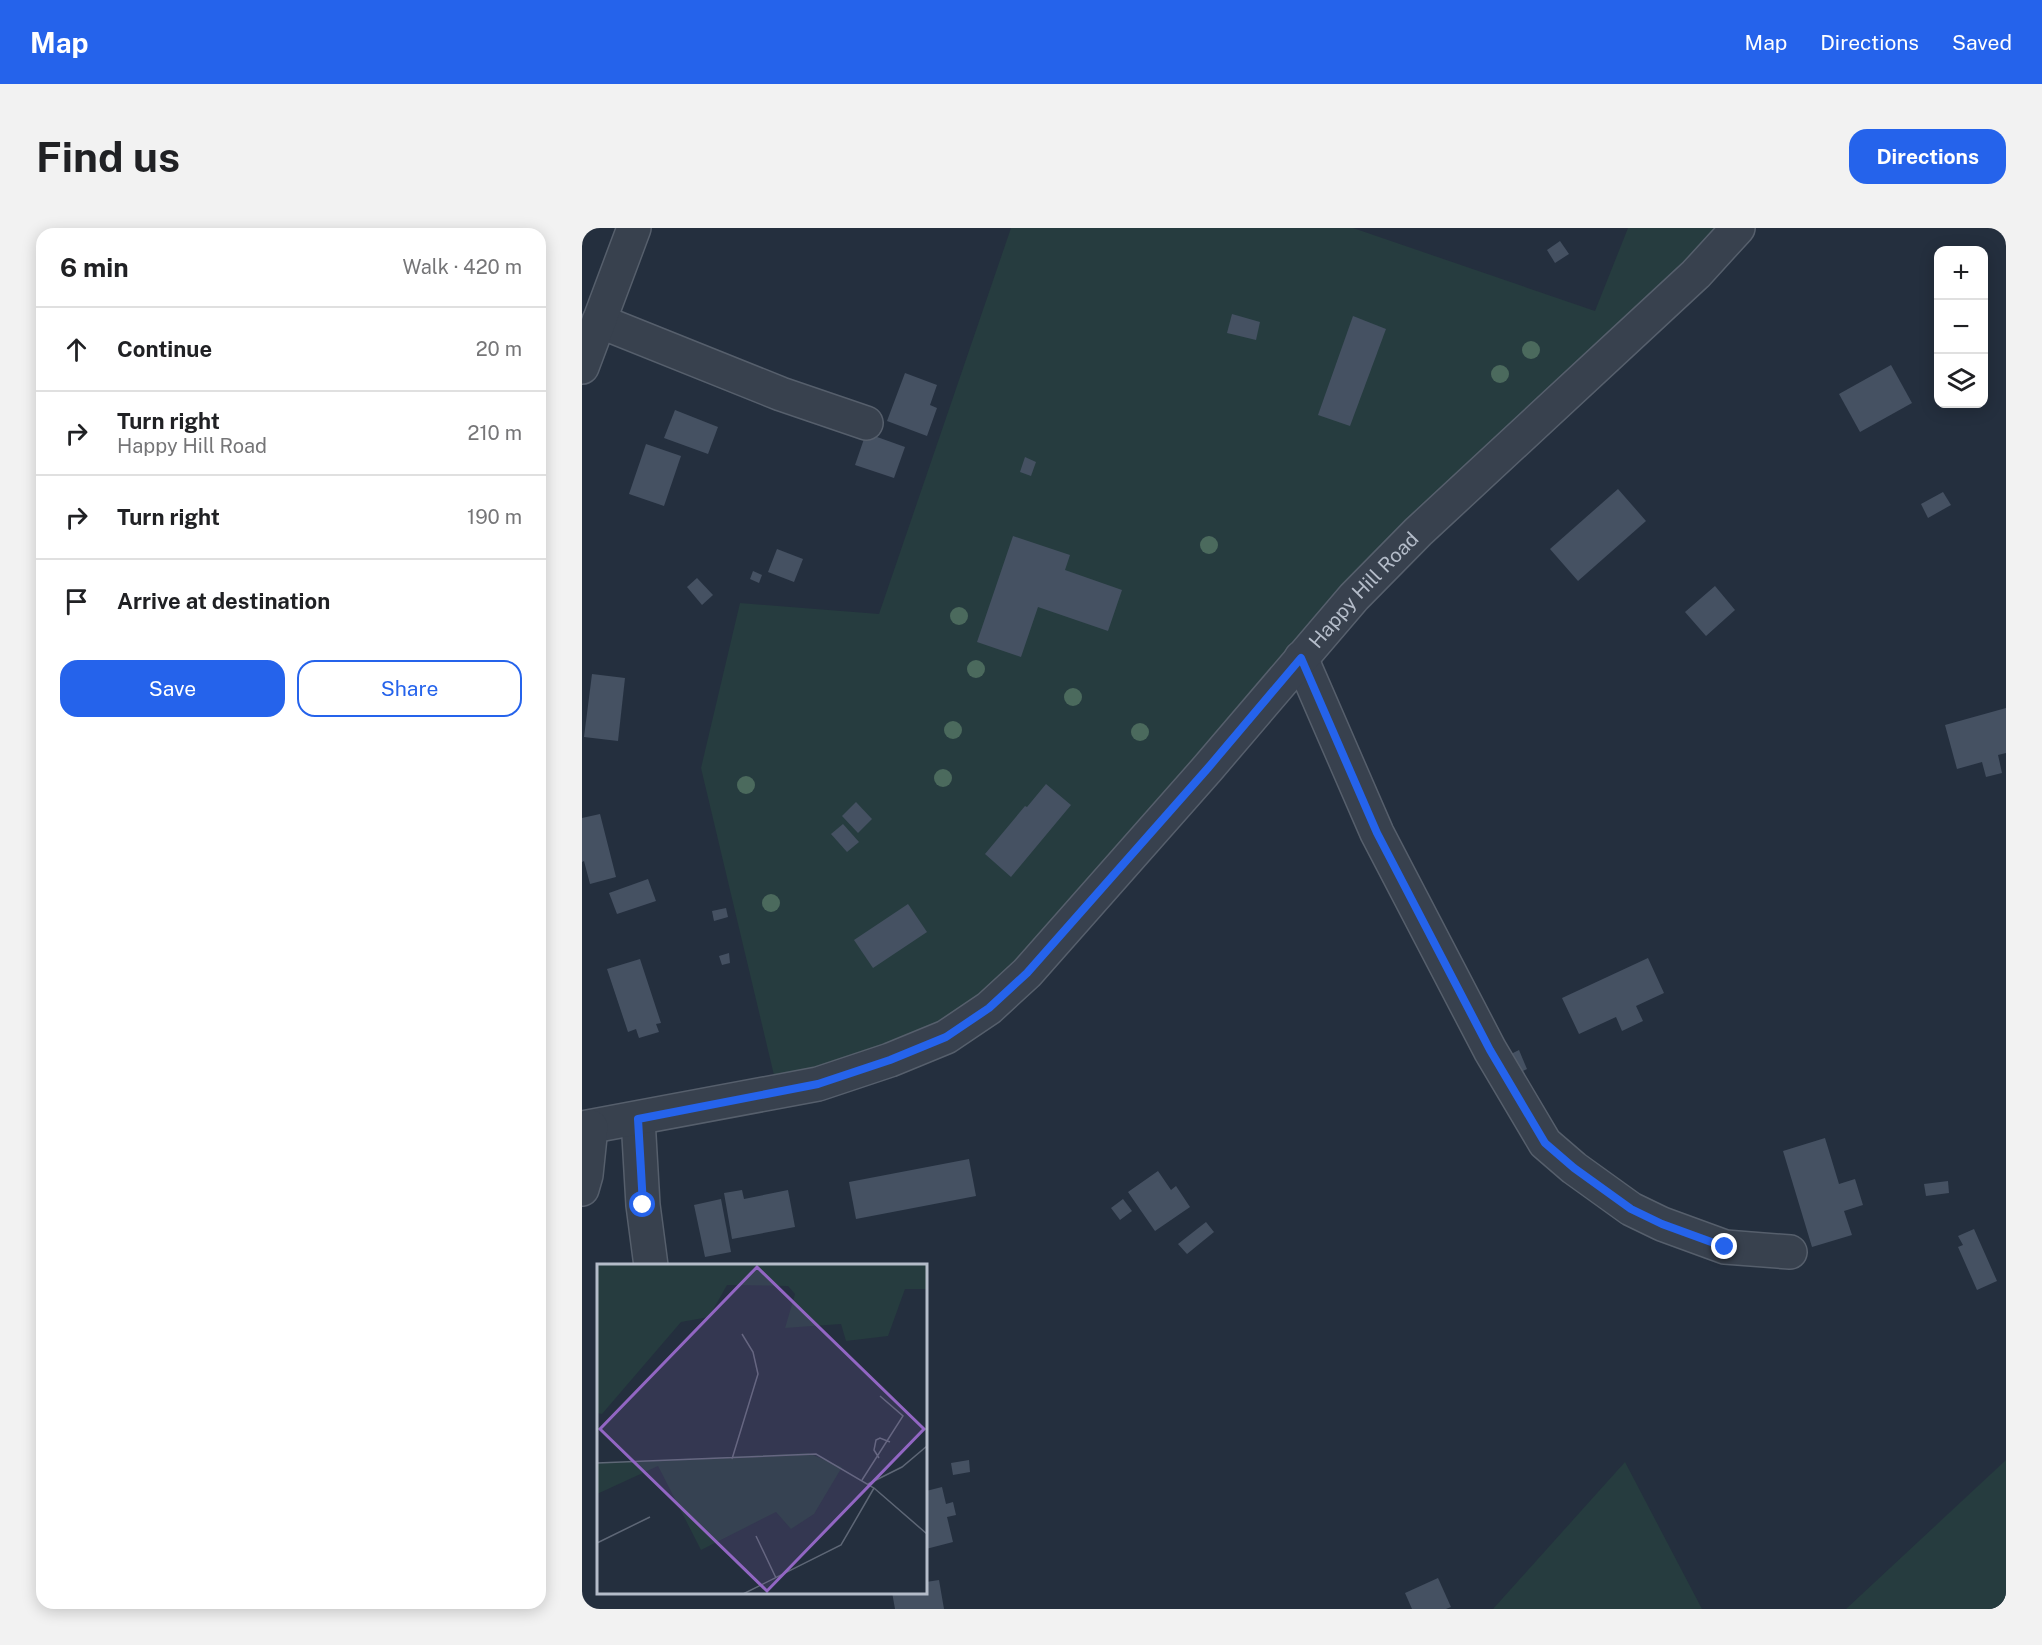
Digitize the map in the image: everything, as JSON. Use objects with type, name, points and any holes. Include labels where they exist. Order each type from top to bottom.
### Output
[{"type":"street","points":[[582,367],[633,228]]},
{"type":"street","name":"Happy Hill Road","points":[[586,1128],[818,1084],[890,1060],[946,1037],[980,1013],[1027,973],[1208,768],[1354,597],[1418,532],[1696,273],[1738,228]]},
{"type":"street","points":[[599,321],[781,394],[866,423]]},
{"type":"street","points":[[1301,658],[1377,833],[1490,1050],[1545,1143],[1574,1168],[1631,1209],[1662,1224],[1725,1247],[1790,1252]]},
{"type":"street","points":[[638,1119],[643,1205],[651,1264]]},
{"type":"street","points":[[582,1189],[586,1175],[586,1128]]},
{"type":"green space","points":[[1011,228],[1353,228],[1595,311],[1628,228],[1738,228],[1418,532],[989,1008],[778,1092],[701,768],[740,603],[879,614]]},
{"type":"green space","points":[[2006,1460],[2006,1609],[1846,1609]]},
{"type":"green space","points":[[1625,1462],[1702,1609],[1493,1609]]},
{"type":"building","points":[[1560,241],[1569,254],[1555,263],[1547,250]]},
{"type":"building","points":[[1232,314],[1260,322],[1256,340],[1227,333]]},
{"type":"building","points":[[1353,316],[1386,329],[1350,426],[1318,415]]},
{"type":"building","points":[[1891,365],[1912,403],[1860,432],[1839,394]]},
{"type":"building","points":[[905,373],[937,385],[930,405],[937,408],[927,436],[887,421]]},
{"type":"building","points":[[675,410],[718,427],[708,454],[664,438]]},
{"type":"building","points":[[866,433],[905,447],[894,478],[855,465]]},
{"type":"building","points":[[646,444],[681,456],[664,506],[629,494]]},
{"type":"building","points":[[1025,457],[1036,462],[1031,476],[1020,472]]},
{"type":"building","points":[[1618,489],[1646,521],[1578,581],[1550,549]]},
{"type":"building","points":[[1943,492],[1951,505],[1928,518],[1921,504]]},
{"type":"building","points":[[1013,536],[1070,555],[1065,570],[1122,590],[1108,631],[1038,607],[1021,657],[977,642]]},
{"type":"building","points":[[777,549],[803,559],[794,582],[768,572]]},
{"type":"building","points":[[753,571],[762,575],[759,583],[750,579]]},
{"type":"building","points":[[697,578],[713,595],[702,605],[687,587]]},
{"type":"building","points":[[1715,586],[1735,610],[1706,636],[1685,612]]},
{"type":"building","points":[[592,674],[625,678],[618,741],[584,737]]},
{"type":"building","points":[[2006,708],[2006,753],[1998,755],[2002,773],[1986,777],[1982,762],[1957,769],[1945,725]]},
{"type":"building","points":[[1046,784],[1071,805],[1011,877],[985,854]]},
{"type":"building","points":[[856,802],[872,819],[858,833],[842,816]]},
{"type":"building","points":[[600,814],[616,877],[590,884],[584,861],[582,862],[582,818]]},
{"type":"building","points":[[843,824],[859,842],[847,852],[831,834]]},
{"type":"building","points":[[648,879],[656,901],[617,914],[609,893]]},
{"type":"building","points":[[908,904],[927,932],[873,968],[854,940]]},
{"type":"building","points":[[726,908],[728,917],[714,921],[712,911]]},
{"type":"building","points":[[729,953],[730,963],[722,965],[719,956]]},
{"type":"building","points":[[1648,958],[1664,993],[1636,1006],[1643,1021],[1622,1031],[1616,1017],[1579,1034],[1562,998]]},
{"type":"building","points":[[640,959],[661,1023],[656,1024],[659,1032],[639,1038],[636,1029],[628,1032],[607,969]]},
{"type":"building","points":[[1519,1050],[1527,1069],[1514,1075],[1505,1057]]},
{"type":"building","points":[[1825,1138],[1839,1184],[1855,1179],[1863,1205],[1844,1211],[1852,1235],[1812,1247],[1783,1151]]},
{"type":"building","points":[[969,1159],[976,1196],[856,1219],[849,1182]]},
{"type":"building","points":[[1158,1171],[1171,1190],[1176,1186],[1190,1207],[1155,1231],[1128,1192]]},
{"type":"building","points":[[1948,1181],[1949,1193],[1926,1196],[1924,1184]]},
{"type":"building","points":[[742,1190],[744,1199],[788,1190],[795,1227],[732,1239],[724,1193]]},
{"type":"building","points":[[721,1199],[731,1252],[705,1257],[694,1205]]},
{"type":"building","points":[[1123,1199],[1132,1211],[1120,1220],[1111,1208]]},
{"type":"building","points":[[1206,1222],[1214,1232],[1187,1254],[1178,1244]]},
{"type":"building","points":[[1974,1229],[1997,1281],[1977,1290],[1958,1247],[1963,1245],[1958,1236]]},
{"type":"building","points":[[969,1460],[970,1472],[953,1475],[951,1463]]},
{"type":"building","points":[[942,1487],[946,1504],[953,1502],[956,1515],[947,1517],[953,1542],[927,1549],[927,1491]]},
{"type":"building","points":[[1438,1578],[1451,1607],[1412,1609],[1405,1593]]},
{"type":"building","points":[[939,1580],[944,1609],[895,1609],[892,1594],[927,1594],[927,1582]]},
{"type":"route","points":[[643,1205],[638,1119],[818,1084],[890,1060],[946,1037],[989,1008],[1027,973],[1208,768],[1301,658],[1377,833],[1490,1050],[1545,1143],[1574,1168],[1631,1209],[1662,1224],[1725,1247]]}]
